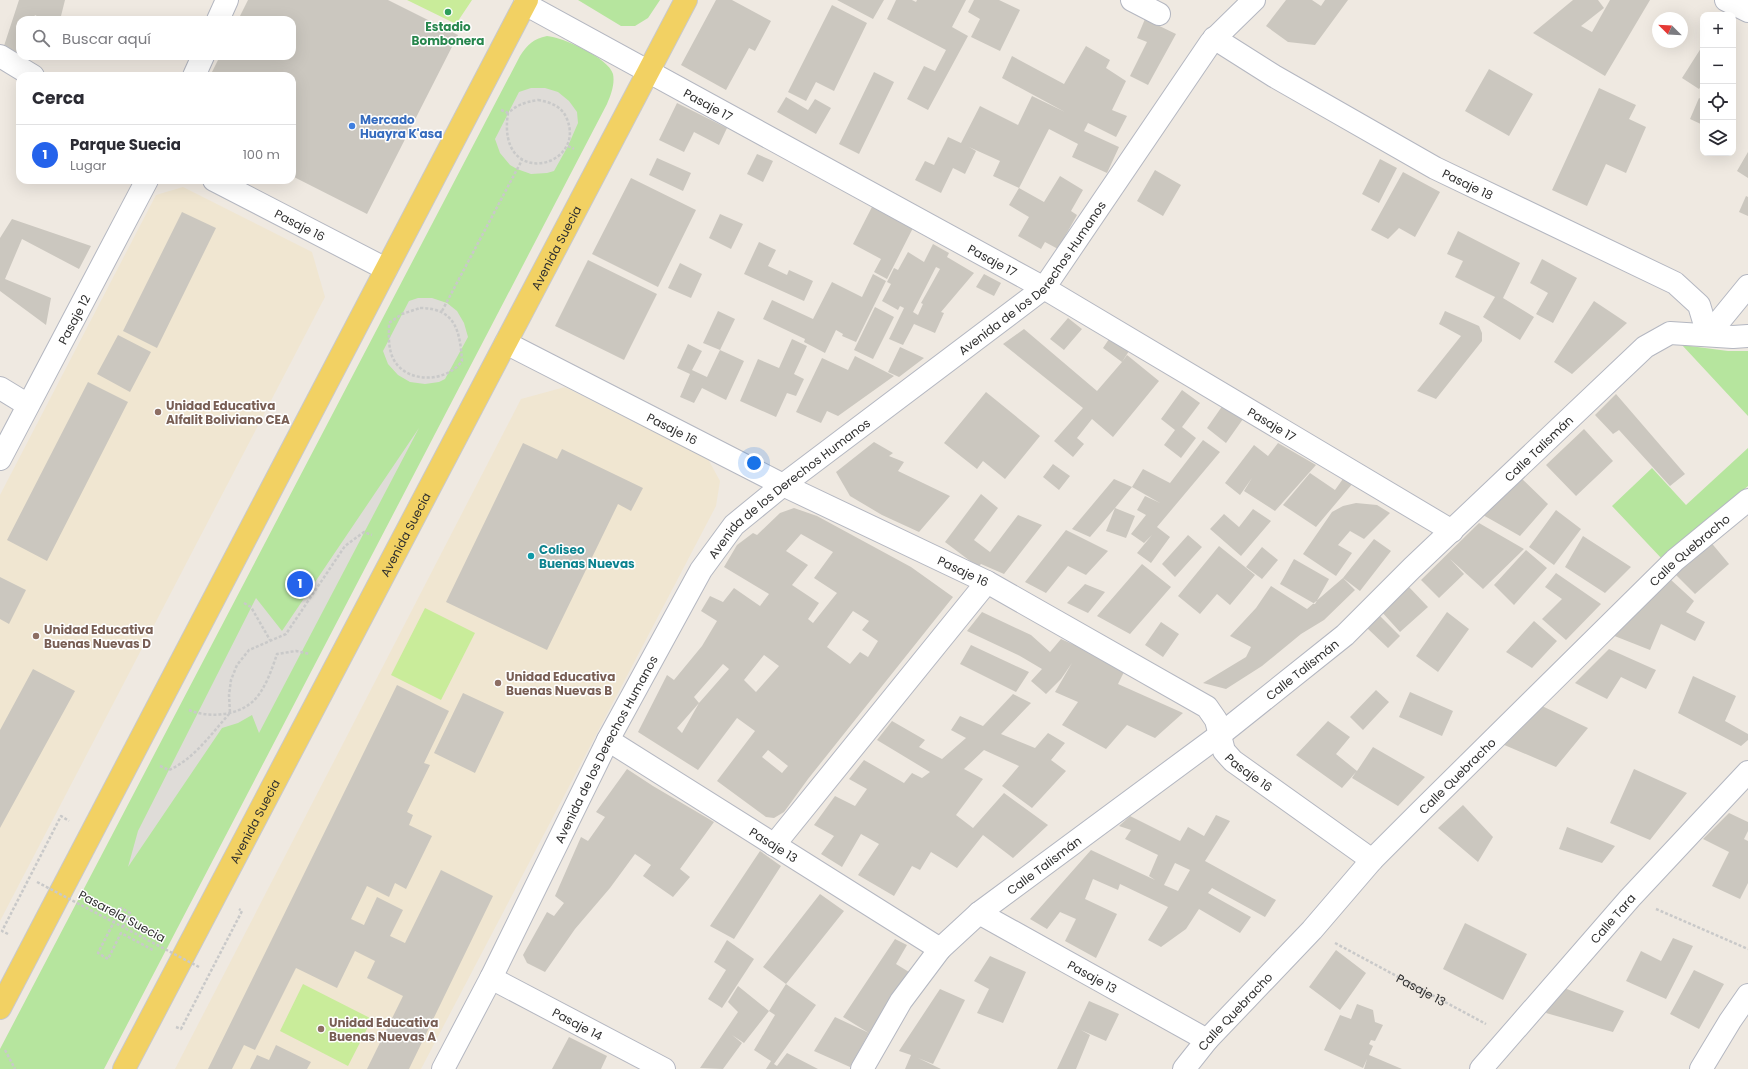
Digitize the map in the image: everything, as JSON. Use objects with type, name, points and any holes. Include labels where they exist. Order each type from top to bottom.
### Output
[{"type":"main road","name":"Avenida Suecia","points":[[124,1069],[686,0]]},
{"type":"main road","points":[[0,1008],[526,2]]},
{"type":"street","points":[[220,16],[227,0]]},
{"type":"street","points":[[1132,0],[1159,14]]},
{"type":"street","name":"Avenida de los Derechos Humanos","points":[[443,1069],[491,978],[608,740],[701,570],[734,525],[783,485],[1044,288],[1214,38],[1254,0]]},
{"type":"street","points":[[1726,0],[1748,11]]},
{"type":"street","name":"Pasaje 17","points":[[526,2],[648,72],[1044,288],[1452,531]]},
{"type":"street","name":"Pasaje 18","points":[[1214,38],[1274,76],[1435,168],[1675,283],[1698,305],[1708,335]]},
{"type":"street","points":[[0,56],[26,72]]},
{"type":"street","points":[[196,72],[201,60]]},
{"type":"street","name":"Pasaje 12","points":[[0,459],[145,184]]},
{"type":"street","name":"Pasaje 16","points":[[222,184],[386,269]]},
{"type":"street","points":[[1708,335],[1748,286]]},
{"type":"street","name":"Calle Talismán","points":[[862,1069],[901,1000],[940,949],[979,913],[1221,734],[1345,635],[1412,568],[1645,347],[1670,333],[1748,336]]},
{"type":"street","name":"Pasaje 16","points":[[506,343],[783,485],[987,582],[1207,707],[1216,720],[1221,734],[1224,751],[1233,761],[1372,860]]},
{"type":"street","points":[[0,388],[28,405]]},
{"type":"street","name":"Calle Quebracho","points":[[1184,1069],[1207,1040],[1312,930],[1372,860],[1675,560],[1748,500]]},
{"type":"street","points":[[774,845],[987,582]]},
{"type":"street","name":"Pasaje 13","points":[[608,740],[940,949]]},
{"type":"street","name":"Calle Tara","points":[[1481,1069],[1630,898],[1748,772]]},
{"type":"street","name":"Pasaje 13","points":[[979,913],[1207,1040]]},
{"type":"street","name":"Pasaje 14","points":[[491,978],[664,1069]]},
{"type":"street","points":[[1701,1069],[1748,995]]},
{"type":"path","points":[[538,100],[558,106],[565,114],[569,124],[570,135],[568,146],[552,160],[542,164],[522,160],[514,153],[509,145],[506,126],[508,113],[516,106],[538,100]]},
{"type":"path","points":[[500,110],[508,113]]},
{"type":"path","points":[[568,146],[574,149]]},
{"type":"path","points":[[442,311],[522,160]]},
{"type":"path","points":[[420,308],[431,308],[442,311],[450,318],[457,328],[462,361],[450,372],[429,378],[408,374],[393,358],[388,340],[389,323],[402,314],[420,308]]},
{"type":"path","points":[[160,766],[169,770],[190,758],[230,713],[229,695],[231,680],[237,665],[249,650],[286,634],[345,546],[364,532],[372,536]]},
{"type":"path","points":[[244,603],[251,607],[270,640]]},
{"type":"path","points":[[189,710],[197,714],[230,713],[252,703],[271,672],[277,654],[296,651],[310,654]]},
{"type":"path","points":[[13,929],[10,935],[2,932],[61,816],[71,821],[68,828]]},
{"type":"path","name":"Pasarela Suecia","points":[[34,888],[37,882],[199,967]]},
{"type":"path","points":[[1630,898],[1748,949]]},
{"type":"path","points":[[123,927],[130,912],[121,908],[98,953],[108,959],[121,933],[153,950]]},
{"type":"path","name":"Pasaje 13","points":[[1312,930],[1510,1037]]},
{"type":"path","points":[[5,1050],[15,1069]]},
{"type":"shaded area","points":[[531,88],[545,88],[558,92],[569,101],[577,112],[578,123],[568,146],[554,171],[547,173],[531,174],[510,165],[500,153],[495,139],[519,92]]},
{"type":"shaded area","points":[[183,187],[312,252],[325,297],[0,921],[0,495],[156,195]]},
{"type":"shaded area","points":[[418,298],[432,298],[447,303],[457,311],[464,323],[468,337],[445,379],[439,382],[425,384],[410,382],[398,375],[388,364],[383,351],[409,301]]},
{"type":"shaded area","points":[[565,387],[708,459],[720,481],[716,506],[421,1069],[175,1069],[521,399]]},
{"type":"shaded area","points":[[419,428],[259,733],[252,715],[238,723],[222,728],[128,867],[138,831],[256,598],[282,631]]},
{"type":"green space","name":"Estadio Bombonera","points":[[407,0],[472,0],[456,24]]},
{"type":"green space","points":[[578,0],[660,0],[648,18],[635,26],[621,26]]},
{"type":"green space","points":[[547,36],[563,40],[584,49],[603,61],[610,68],[613,74],[613,82],[608,101],[104,1069],[0,1069],[0,1049],[520,56],[531,43]]},
{"type":"green space","points":[[1682,345],[1728,351],[1748,351],[1748,416]]},
{"type":"green space","points":[[1748,448],[1748,486],[1663,560],[1612,506],[1652,468],[1686,505]]},
{"type":"green space","points":[[425,608],[475,633],[441,700],[391,675]]},
{"type":"green space","points":[[303,984],[372,1019],[348,1066],[280,1031]]},
{"type":"building","points":[[19,0],[65,0],[61,16],[16,16],[16,54],[15,56],[2,52]]},
{"type":"building","name":"Mercado Huayra K'asa","points":[[248,0],[388,0],[458,35],[367,214],[296,178],[296,72],[212,72],[218,60],[296,60],[296,16],[240,16]]},
{"type":"building","points":[[716,0],[732,0],[771,21],[755,51],[749,48],[726,90],[681,65]]},
{"type":"building","points":[[837,0],[884,0],[873,19]]},
{"type":"building","points":[[896,0],[912,0],[916,2],[917,0],[966,0],[952,27],[968,36],[928,110],[907,99],[924,66],[935,71],[946,50],[887,19]]},
{"type":"building","points":[[974,0],[999,0],[1020,10],[1000,51],[971,37],[980,19],[968,12]]},
{"type":"building","points":[[1286,0],[1312,0],[1321,6],[1325,0],[1348,0],[1315,45],[1288,42],[1266,26]]},
{"type":"building","points":[[1573,0],[1598,0],[1604,8],[1581,26],[1592,32],[1610,0],[1650,0],[1605,76],[1533,33]]},
{"type":"building","points":[[832,5],[867,23],[834,91],[816,82],[806,101],[788,92]]},
{"type":"building","points":[[1145,19],[1176,34],[1148,85],[1130,76],[1147,42],[1137,38]]},
{"type":"building","points":[[1086,46],[1110,60],[1106,68],[1126,81],[1112,110],[1127,116],[1116,137],[1088,123],[1084,131],[1119,147],[1107,173],[1072,157],[1078,144],[1049,129],[1019,188],[993,176],[1000,161],[969,147],[976,151],[965,174],[953,168],[941,193],[915,180],[925,161],[934,165],[948,137],[961,143],[980,106],[1018,125],[1032,96],[1065,112],[1002,78],[1012,56],[1064,84]]},
{"type":"building","points":[[1700,50],[1700,88],[1699,89],[1682,78]]},
{"type":"building","points":[[1489,69],[1533,94],[1509,136],[1465,111]]},
{"type":"building","points":[[874,72],[894,82],[859,154],[839,144]]},
{"type":"building","points":[[1599,88],[1636,105],[1629,119],[1646,127],[1626,173],[1606,164],[1587,206],[1552,190]]},
{"type":"building","points":[[786,97],[808,110],[815,99],[831,108],[816,134],[777,112]]},
{"type":"building","points":[[1699,98],[1700,124],[1690,119]]},
{"type":"building","points":[[677,103],[727,128],[719,145],[694,132],[684,152],[659,140]]},
{"type":"building","points":[[1748,152],[1748,178],[1737,171]]},
{"type":"building","points":[[757,154],[773,161],[763,182],[747,174]]},
{"type":"building","points":[[657,158],[691,173],[683,191],[649,175]]},
{"type":"building","points":[[1380,159],[1397,168],[1379,203],[1362,194]]},
{"type":"building","points":[[1155,170],[1181,185],[1163,216],[1137,201]]},
{"type":"building","points":[[1403,172],[1440,192],[1415,237],[1399,228],[1388,239],[1371,230]]},
{"type":"building","points":[[1060,176],[1083,190],[1071,211],[1077,215],[1058,249],[1045,242],[1041,249],[1018,236],[1029,217],[1009,205],[1019,188],[1044,202]]},
{"type":"building","points":[[631,178],[696,210],[658,287],[592,254]]},
{"type":"building","points":[[1746,196],[1748,197],[1748,216],[1739,212]]},
{"type":"building","points":[[873,205],[914,226],[887,279],[874,272],[881,259],[853,244]]},
{"type":"building","points":[[182,212],[216,228],[157,348],[123,331]]},
{"type":"building","points":[[720,214],[743,224],[731,249],[709,238]]},
{"type":"building","points":[[12,219],[91,246],[79,269],[22,239],[5,279],[51,298],[46,325],[0,291],[0,238]]},
{"type":"building","points":[[1458,231],[1520,263],[1503,298],[1534,317],[1520,340],[1483,317],[1495,297],[1455,277],[1463,261],[1447,254]]},
{"type":"building","points":[[759,242],[776,250],[768,266],[787,275],[789,270],[813,281],[804,301],[744,274]]},
{"type":"building","points":[[933,244],[949,253],[947,257],[974,273],[941,312],[944,313],[935,333],[914,324],[903,345],[889,339],[904,308],[900,306],[898,310],[882,301],[891,284],[887,282],[894,268],[898,270],[908,252],[924,262]],"holes":[[[936,267],[940,269],[921,303],[923,304],[918,315],[913,312]]]},
{"type":"building","points":[[1542,259],[1577,278],[1553,323],[1536,314],[1548,293],[1530,283]]},
{"type":"building","points":[[588,260],[657,294],[624,360],[555,326]]},
{"type":"building","points":[[680,263],[702,274],[691,298],[668,288]]},
{"type":"building","points":[[873,274],[886,281],[856,342],[842,336],[843,334],[836,330],[825,353],[804,342],[805,339],[763,319],[772,300],[813,319],[832,282],[862,297]]},
{"type":"building","points":[[984,274],[1001,283],[994,296],[976,287]]},
{"type":"building","points":[[1594,301],[1627,323],[1572,374],[1554,362]]},
{"type":"building","points":[[875,307],[894,317],[873,359],[854,350]]},
{"type":"building","points":[[718,311],[735,319],[720,350],[703,343]]},
{"type":"building","points":[[1445,311],[1479,326],[1482,333],[1482,341],[1436,399],[1417,391],[1461,336],[1439,324]]},
{"type":"building","points":[[1068,318],[1082,329],[1064,350],[1050,339]]},
{"type":"building","points":[[1024,329],[1097,391],[1127,355],[1159,381],[1113,437],[1092,419],[1077,438],[1084,444],[1073,457],[1054,441],[1083,408],[1003,344]]},
{"type":"building","points":[[118,335],[151,352],[130,392],[97,374]]},
{"type":"building","points":[[792,339],[807,346],[794,374],[804,379],[796,396],[787,393],[776,417],[740,401],[758,359],[779,368]]},
{"type":"building","points":[[1109,339],[1129,351],[1122,362],[1103,348]]},
{"type":"building","points":[[688,344],[702,351],[692,370],[707,377],[720,350],[744,361],[726,400],[702,388],[694,403],[680,397],[690,374],[677,368]]},
{"type":"building","points":[[900,347],[924,358],[899,377],[888,372]]},
{"type":"building","points":[[855,356],[894,376],[838,416],[827,411],[821,423],[796,412],[822,358],[848,370]]},
{"type":"building","points":[[88,382],[128,402],[47,561],[7,540]]},
{"type":"building","points":[[1182,390],[1200,403],[1182,427],[1196,438],[1181,458],[1164,445],[1175,430],[1161,419]]},
{"type":"building","points":[[986,392],[1040,436],[1005,479],[983,461],[977,469],[944,443]]},
{"type":"building","points":[[1616,394],[1685,474],[1670,486],[1619,430],[1613,434],[1595,415]]},
{"type":"building","points":[[1223,405],[1243,419],[1226,443],[1207,428]]},
{"type":"building","points":[[1584,429],[1613,461],[1576,496],[1546,465]]},
{"type":"building","points":[[1203,440],[1220,452],[1157,527],[1170,537],[1151,563],[1137,553],[1152,535],[1144,543],[1131,534],[1146,515],[1137,510],[1145,496],[1160,503],[1132,487],[1143,469],[1170,483]]},
{"type":"building","points":[[874,442],[893,453],[889,456],[904,462],[898,471],[950,496],[919,532],[882,515],[850,496],[836,472]]},
{"type":"building","name":"Coliseo Buenas Nuevas","points":[[523,443],[557,459],[562,449],[643,488],[631,511],[618,504],[547,650],[446,602]]},
{"type":"building","points":[[1278,443],[1316,465],[1275,511],[1244,491],[1252,478],[1240,495],[1225,483],[1254,445],[1268,456]]},
{"type":"building","points":[[1053,464],[1070,476],[1059,490],[1043,477]]},
{"type":"building","points":[[1310,473],[1335,490],[1345,476],[1353,483],[1316,527],[1283,505]]},
{"type":"building","points":[[1520,477],[1548,504],[1520,536],[1483,515]]},
{"type":"building","points":[[1114,479],[1132,487],[1090,537],[1072,529]]},
{"type":"building","points":[[981,494],[998,508],[974,540],[990,552],[1018,515],[1042,525],[1004,574],[981,564],[978,567],[945,542]]},
{"type":"building","points":[[1356,503],[1377,505],[1390,513],[1364,539],[1350,531],[1338,545],[1352,553],[1336,576],[1303,554],[1332,512],[1343,506]]},
{"type":"building","points":[[794,508],[817,516],[911,567],[953,597],[808,779],[784,812],[774,818],[766,817],[717,781],[755,731],[737,718],[698,770],[638,732],[667,675],[674,680],[702,646],[717,621],[701,611],[710,596],[723,602],[734,588],[760,606],[769,594],[724,567],[737,545],[753,533],[757,535],[780,513]],"holes":[[[801,534],[833,552],[814,578],[837,593],[813,623],[808,619],[819,603],[792,585],[808,565],[786,551]],[[853,611],[869,621],[862,630],[878,641],[868,657],[860,652],[850,664],[827,647]],[[764,655],[779,666],[756,692],[744,680]],[[723,664],[729,669],[699,703],[694,697]],[[699,703],[682,733],[677,728]],[[768,750],[788,766],[782,773],[762,757]]]},
{"type":"building","points":[[1115,508],[1135,516],[1126,538],[1106,531]]},
{"type":"building","points":[[1253,509],[1271,521],[1241,556],[1210,529],[1224,514],[1239,527]]},
{"type":"building","points":[[1556,510],[1581,529],[1554,565],[1529,547]]},
{"type":"building","points":[[1479,523],[1524,549],[1483,589],[1450,559],[1464,574],[1439,598],[1421,580]]},
{"type":"building","points":[[1066,530],[1108,551],[1086,575],[1068,566],[1046,593],[1025,582]]},
{"type":"building","points":[[1188,535],[1202,547],[1175,577],[1162,564]]},
{"type":"building","points":[[1583,536],[1631,567],[1605,593],[1565,567]]},
{"type":"building","points":[[1374,539],[1391,551],[1360,591],[1343,578]]},
{"type":"building","points":[[1709,540],[1729,564],[1695,594],[1674,573]]},
{"type":"building","points":[[1219,546],[1255,575],[1230,605],[1217,594],[1200,614],[1178,596]]},
{"type":"building","points":[[1262,547],[1278,560],[1262,579],[1246,567]]},
{"type":"building","points":[[1526,550],[1547,568],[1514,605],[1494,585]]},
{"type":"building","points":[[1294,559],[1329,579],[1315,604],[1280,584]]},
{"type":"building","points":[[1142,564],[1171,587],[1130,634],[1097,616]]},
{"type":"building","points":[[1556,573],[1601,604],[1566,640],[1542,619],[1562,599],[1545,587]]},
{"type":"building","points":[[0,577],[26,590],[9,624],[0,619]]},
{"type":"building","points":[[1343,578],[1355,590],[1324,620],[1301,634],[1262,666],[1226,689],[1203,683],[1246,657],[1251,647],[1230,636],[1256,608],[1271,586],[1307,609]]},
{"type":"building","points":[[1670,579],[1694,601],[1686,612],[1705,622],[1695,641],[1661,624],[1650,650],[1612,635]]},
{"type":"building","points":[[1085,584],[1105,592],[1088,613],[1067,603]]},
{"type":"building","points":[[1408,586],[1428,607],[1400,632],[1381,611]]},
{"type":"building","points":[[982,612],[1031,635],[1050,652],[1061,639],[1126,668],[1118,684],[1183,713],[1155,738],[1127,725],[1106,749],[1062,725],[1078,702],[1055,692],[1072,663],[1061,679],[1046,694],[1031,681],[1042,669],[1020,656],[967,631]]},
{"type":"building","points":[[1447,612],[1469,629],[1438,672],[1416,656]]},
{"type":"building","points":[[1379,615],[1400,636],[1388,648],[1367,628]]},
{"type":"building","points":[[1534,621],[1557,641],[1532,668],[1506,652]]},
{"type":"building","points":[[1161,622],[1179,634],[1163,657],[1145,645]]},
{"type":"building","points":[[971,645],[1029,672],[1016,692],[960,664]]},
{"type":"building","points":[[1609,649],[1656,670],[1646,689],[1621,677],[1607,699],[1575,683]]},
{"type":"building","points":[[33,669],[75,691],[0,828],[0,730]]},
{"type":"building","points":[[1693,676],[1736,696],[1725,721],[1748,734],[1748,740],[1741,746],[1678,713]]},
{"type":"building","points":[[397,685],[449,711],[424,763],[430,765],[407,812],[413,815],[409,825],[432,836],[406,889],[395,883],[389,897],[367,886],[351,919],[364,925],[377,897],[403,910],[390,936],[405,943],[441,870],[493,896],[409,1069],[367,1069],[403,996],[367,978],[375,961],[355,951],[337,988],[296,968],[255,1050],[244,1045],[232,1069],[208,1069]]},
{"type":"building","points":[[1376,690],[1389,702],[1363,730],[1350,717]]},
{"type":"building","points":[[1410,692],[1453,711],[1442,736],[1399,717]]},
{"type":"building","points":[[463,693],[504,712],[475,773],[434,753]]},
{"type":"building","points":[[1013,694],[1031,703],[1001,734],[1035,748],[1048,733],[1065,743],[1051,760],[1066,771],[1032,808],[1002,786],[1019,766],[984,750],[964,769],[983,779],[956,815],[973,828],[1004,793],[1048,825],[1013,858],[983,835],[957,868],[931,852],[920,870],[912,866],[894,896],[858,875],[879,844],[861,834],[842,867],[821,854],[834,836],[814,825],[835,796],[855,806],[867,789],[849,779],[864,760],[904,783],[912,773],[922,778],[930,772],[877,740],[892,721],[925,740],[919,747],[942,759],[966,738],[951,730],[960,716],[983,726]]},
{"type":"building","points":[[1542,706],[1588,728],[1556,767],[1502,744]]},
{"type":"building","points":[[1328,721],[1350,737],[1336,754],[1357,771],[1373,747],[1425,777],[1398,806],[1352,778],[1356,772],[1342,788],[1296,755]]},
{"type":"building","points":[[627,769],[714,822],[680,869],[690,877],[673,897],[643,876],[651,865],[635,854],[610,888],[575,929],[545,972],[527,963],[523,955],[547,912],[554,916],[564,903],[555,896],[581,837],[588,841],[605,817],[596,812]]},
{"type":"building","points":[[1634,769],[1687,793],[1650,840],[1610,823]]},
{"type":"building","points":[[1463,805],[1493,837],[1478,862],[1438,828]]},
{"type":"building","points":[[1729,813],[1748,822],[1748,831],[1744,839],[1748,841],[1748,883],[1740,899],[1712,886],[1729,852],[1703,839]]},
{"type":"building","points":[[1216,815],[1230,821],[1205,861],[1276,900],[1265,917],[1212,888],[1208,893],[1251,917],[1240,933],[1199,909],[1186,929],[1161,947],[1148,940],[1168,907],[1120,884],[1118,890],[1093,879],[1085,899],[1117,914],[1096,958],[1065,941],[1076,919],[1060,912],[1047,929],[1030,919],[1091,850],[1155,880],[1149,876],[1158,855],[1125,839],[1131,830],[1119,826],[1130,816],[1180,841],[1188,827],[1204,836]],"holes":[[[1175,863],[1190,870],[1178,891],[1164,885]]]},
{"type":"building","points":[[1567,827],[1615,846],[1602,863],[1559,849]]},
{"type":"building","points":[[760,851],[781,866],[734,939],[710,926]]},
{"type":"building","points":[[820,894],[844,911],[786,984],[763,967]]},
{"type":"building","points":[[1465,923],[1527,954],[1503,1000],[1443,969]]},
{"type":"building","points":[[1673,938],[1693,946],[1666,999],[1626,981],[1641,951],[1661,961]]},
{"type":"building","points":[[895,939],[907,945],[896,964],[909,972],[869,1033],[843,1017]]},
{"type":"building","points":[[727,940],[754,959],[722,1008],[708,999],[726,970],[714,962]]},
{"type":"building","points":[[1336,950],[1366,973],[1340,1010],[1309,987]]},
{"type":"building","points":[[990,956],[1026,972],[1003,1023],[977,1013],[989,989],[974,981]]},
{"type":"building","points":[[1694,970],[1724,984],[1699,1029],[1670,1014]]},
{"type":"building","points":[[786,984],[816,1005],[774,1064],[777,1066],[787,1053],[818,1069],[766,1069],[771,1061],[754,1050],[775,1015],[769,1011]]},
{"type":"building","points":[[738,986],[769,1011],[744,1043],[732,1035],[742,1043],[723,1069],[700,1068],[738,1012],[728,1002]]},
{"type":"building","points":[[1559,986],[1624,1011],[1613,1032],[1546,1013]]},
{"type":"building","points":[[940,989],[965,1000],[933,1064],[918,1058],[941,1069],[905,1069],[911,1055],[899,1051]]},
{"type":"building","points":[[1089,1001],[1119,1014],[1106,1041],[1081,1030],[1090,1035],[1076,1069],[1057,1069]]},
{"type":"building","points":[[1357,1004],[1373,1010],[1375,1022],[1383,1025],[1375,1041],[1371,1040],[1369,1044],[1373,1046],[1369,1055],[1402,1069],[1364,1069],[1367,1059],[1363,1068],[1324,1050],[1340,1015],[1351,1019]]},
{"type":"building","points":[[835,1017],[869,1033],[850,1067],[814,1051]]},
{"type":"building","points":[[569,1037],[607,1056],[601,1069],[552,1069]]},
{"type":"building","points":[[276,1045],[311,1062],[307,1069],[250,1069],[257,1055],[269,1060]]},
{"type":"place","name":"Estadio Bombonera","points":[[448,12]]},
{"type":"place","name":"Mercado Huayra K'asa","points":[[352,126]]},
{"type":"place","name":"Unidad Educativa Alfalit Boliviano CEA","points":[[158,412]]},
{"type":"place","name":"Coliseo Buenas Nuevas","points":[[531,556]]},
{"type":"place","name":"Parque Suecia","points":[[300,584]]},
{"type":"place","name":"Unidad Educativa Buenas Nuevas D","points":[[36,636]]},
{"type":"place","name":"Unidad Educativa Buenas Nuevas B","points":[[498,683]]},
{"type":"place","name":"Unidad Educativa Buenas Nuevas A","points":[[321,1029]]}]
